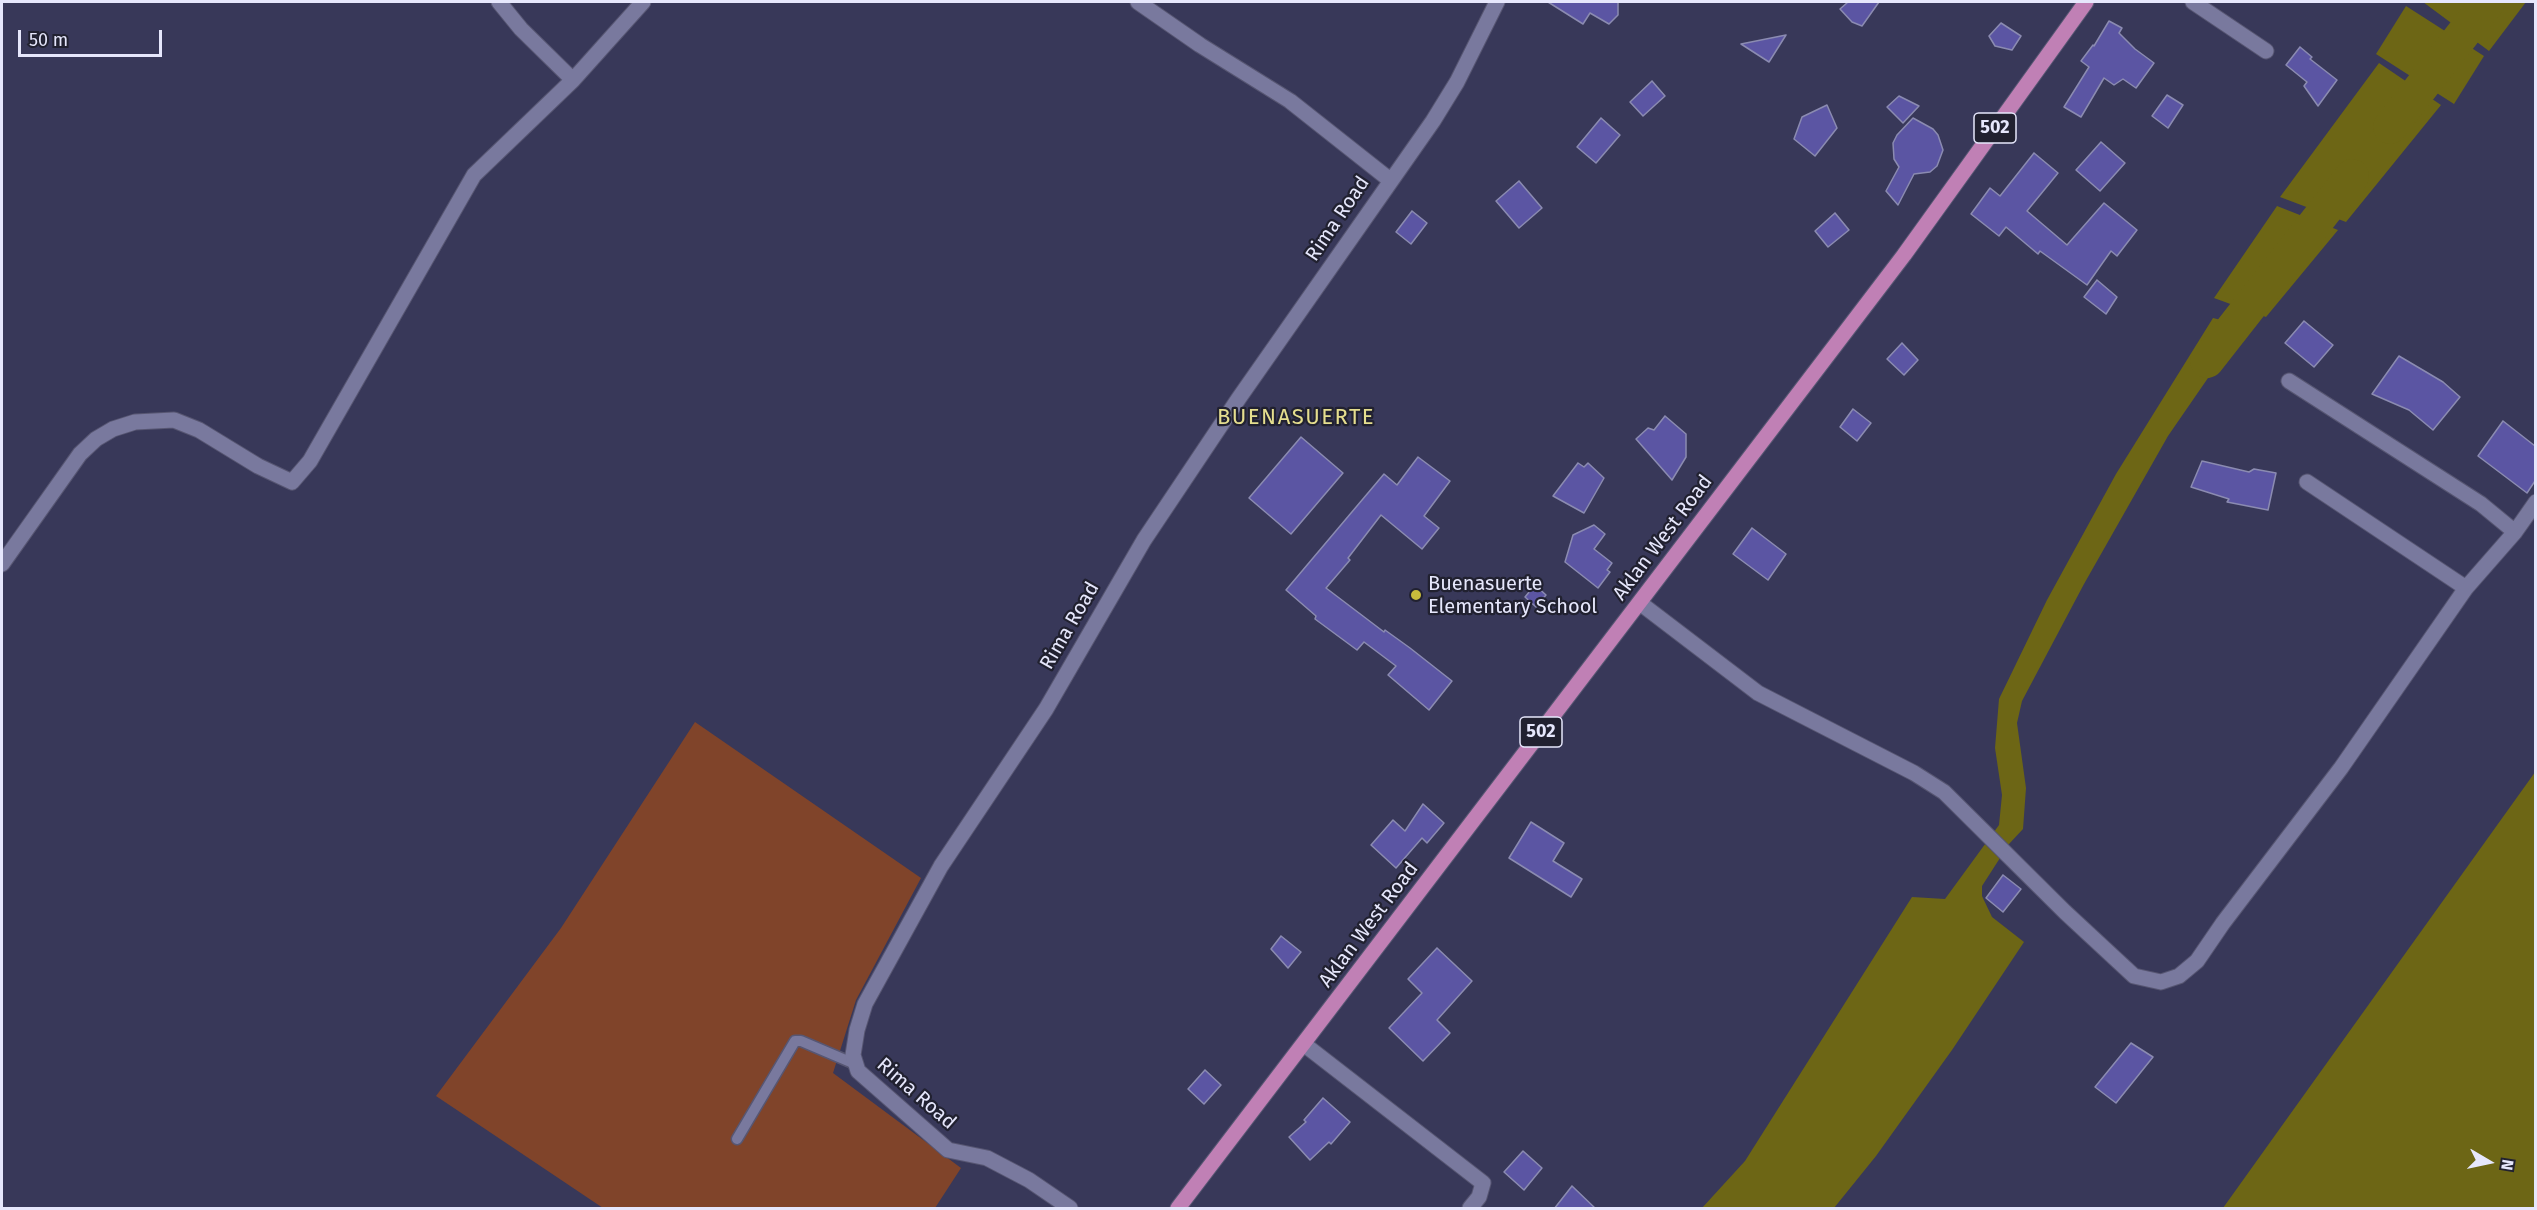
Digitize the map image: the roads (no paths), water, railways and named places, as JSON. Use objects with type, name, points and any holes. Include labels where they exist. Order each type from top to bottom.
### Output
[{"type":"main road","name":"Aklan West Road","points":[[1178,1209],[1904,255],[2086,2]]},
{"type":"street","points":[[499,2],[520,29],[573,80]]},
{"type":"street","points":[[2,564],[80,454],[96,439],[113,429],[135,422],[174,420],[199,430],[258,466],[292,482],[310,461],[474,175],[573,80],[643,2]]},
{"type":"street","points":[[1138,2],[1200,45],[1290,101],[1390,180]]},
{"type":"street","name":"Rima Road","points":[[1070,1209],[1029,1180],[987,1158],[948,1150],[858,1071],[853,1055],[856,1030],[865,1004],[941,866],[1046,709],[1144,540],[1390,180],[1433,121],[1457,82],[1497,2]]},
{"type":"street","points":[[2193,2],[2266,51]]},
{"type":"street","points":[[2289,381],[2481,504],[2515,532]]},
{"type":"street","points":[[2307,482],[2466,588]]},
{"type":"street","points":[[1640,603],[1758,693],[1914,773],[1944,792],[2065,912],[2134,976],[2161,982],[2179,976],[2197,961],[2223,923],[2341,768],[2466,588],[2515,532],[2535,502]]},
{"type":"street","points":[[1305,1044],[1483,1183],[1479,1197],[1470,1209]]},
{"type":"lane","points":[[737,1139],[795,1041],[801,1041],[855,1064]]},
{"type":"waterway","points":[[2390,127],[2488,2]]},
{"type":"waterway","points":[[2207,361],[2352,176]]},
{"type":"place","name":"Buenasuerte Elementary School","points":[[1416,595]]},
{"type":"district","name":"BUENASUERTE","points":[[1296,418]]}]
